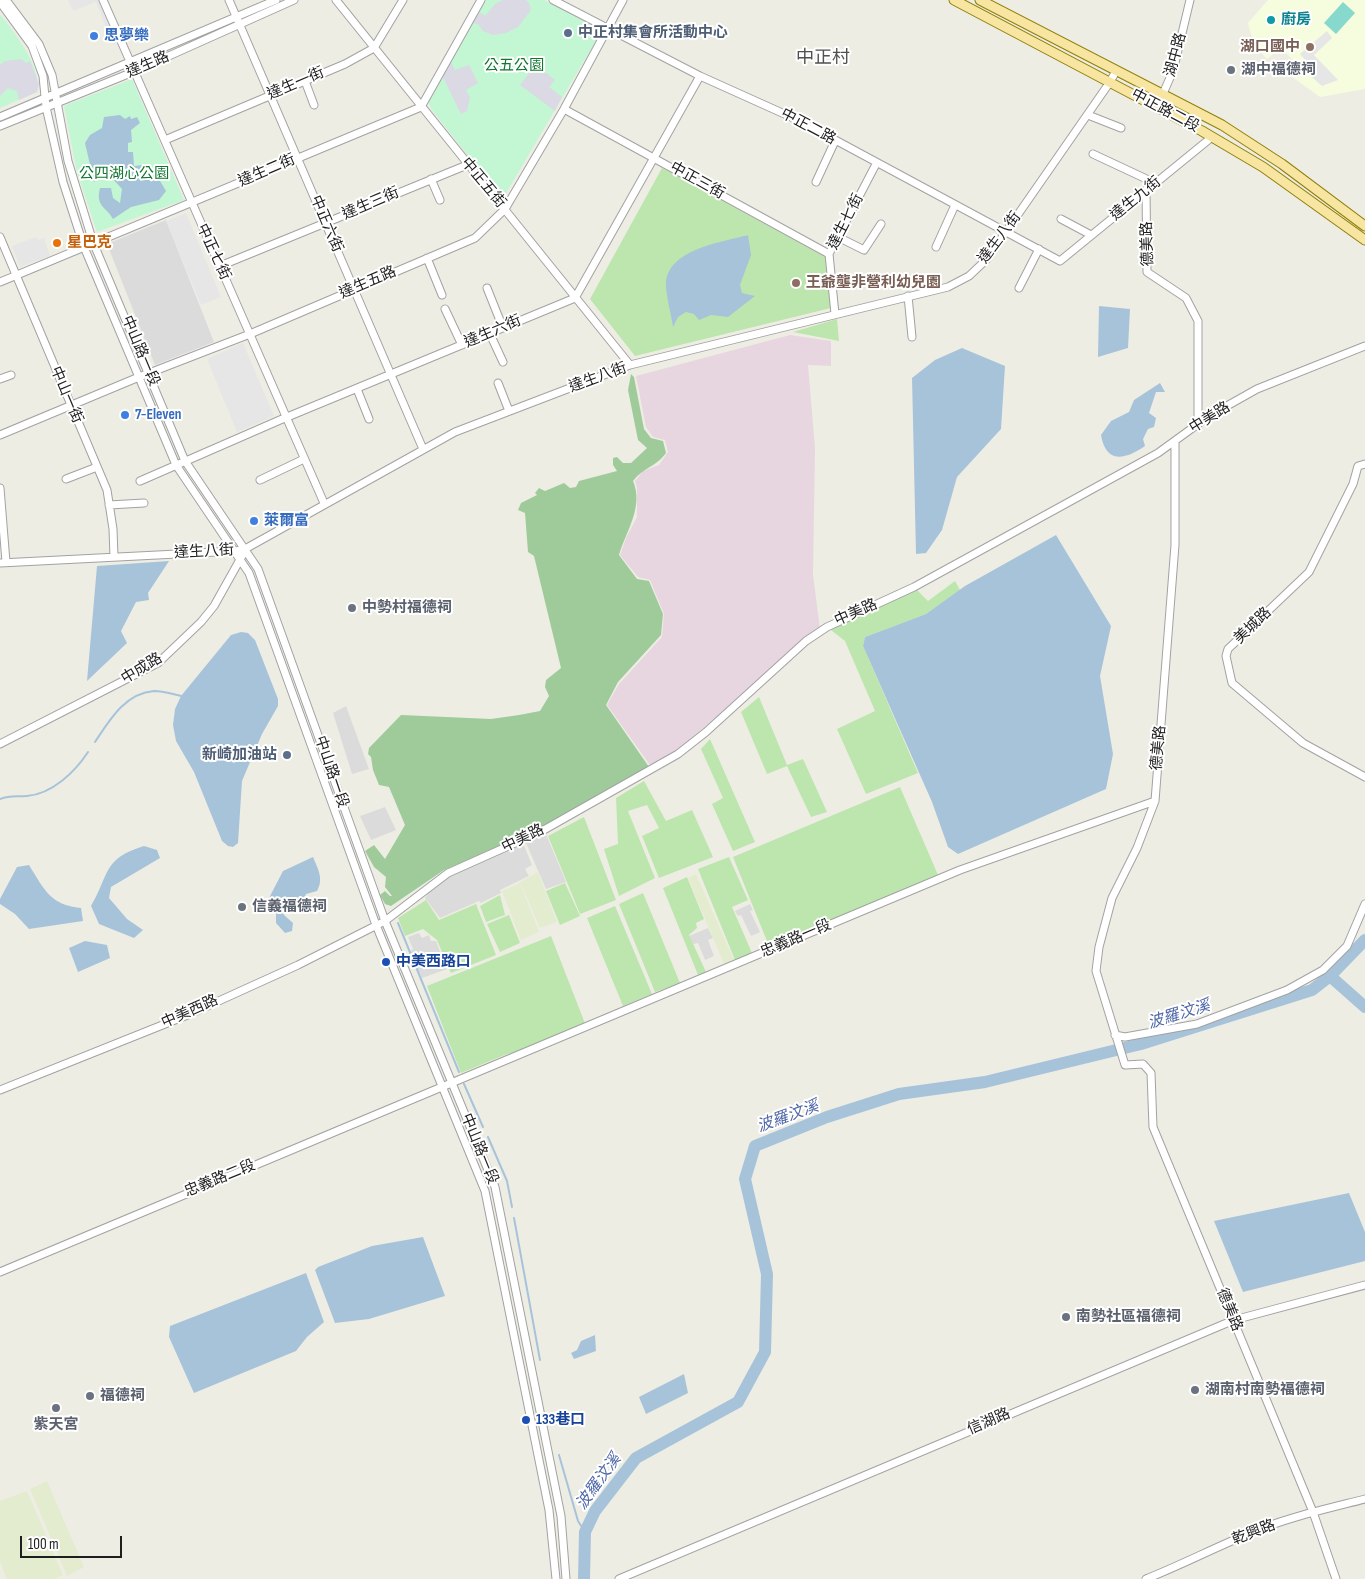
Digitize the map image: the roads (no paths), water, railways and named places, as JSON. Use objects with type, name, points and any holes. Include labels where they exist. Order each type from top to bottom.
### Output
[{"type":"main road","name":"中正路二段","points":[[954,0],[1212,137],[1262,167],[1365,240]]},
{"type":"main road","name":"中正路二段","points":[[980,0],[1222,125],[1282,164],[1365,226]]},
{"type":"street","name":"中正七街","points":[[103,0],[324,503]]},
{"type":"street","name":"中正六街","points":[[228,0],[423,449]]},
{"type":"street","name":"達生路","points":[[0,117],[55,92],[276,0]]},
{"type":"street","name":"達生路","points":[[0,126],[133,72],[294,0]]},
{"type":"street","name":"中正五街","points":[[336,0],[630,365]]},
{"type":"street","name":"達生一街","points":[[165,140],[345,64],[374,48],[403,0]]},
{"type":"street","points":[[421,107],[480,0]]},
{"type":"street","name":"中正二路","points":[[553,0],[700,76],[800,121],[876,164],[1060,261]]},
{"type":"street","name":"達生五路","points":[[0,435],[139,377],[250,334],[475,238],[505,209],[564,109],[623,0]]},
{"type":"street","name":"湖中路","points":[[1157,107],[1173,71],[1190,0]]},
{"type":"street","name":"中山路一段","points":[[3,1],[39,44],[52,74],[74,182],[93,242],[185,461],[245,549],[259,573],[321,743],[346,819],[385,921],[495,1188],[502,1217],[512,1283],[561,1516],[566,1579]]},
{"type":"street","name":"中山路一段","points":[[3,1],[32,46],[43,76],[47,96],[46,107],[64,182],[84,247],[176,465],[249,573],[376,925],[485,1191],[549,1510],[556,1579]]},
{"type":"street","name":"達生八街","points":[[3,562],[114,557],[238,555],[245,549],[324,503],[455,432],[630,365],[948,287],[970,276],[988,259],[1088,115],[1116,71]]},
{"type":"street","points":[[575,298],[656,158],[700,76]]},
{"type":"street","points":[[305,81],[314,105]]},
{"type":"street","name":"達生二街","points":[[0,282],[421,107]]},
{"type":"street","name":"中正三街","points":[[564,109],[829,254]]},
{"type":"street","points":[[1088,115],[1121,128]]},
{"type":"street","name":"達生九街","points":[[1060,261],[1212,137]]},
{"type":"street","points":[[816,182],[836,141]]},
{"type":"street","points":[[1093,154],[1155,183]]},
{"type":"street","name":"達生三街","points":[[220,266],[467,164]]},
{"type":"street","name":"達生七街","points":[[835,314],[829,254],[876,164]]},
{"type":"street","points":[[431,180],[440,200]]},
{"type":"street","name":"德美路","points":[[1146,190],[1147,272],[1186,298],[1198,321],[1198,424]]},
{"type":"street","points":[[936,247],[955,205]]},
{"type":"street","points":[[1061,219],[1091,235]]},
{"type":"street","points":[[838,237],[864,250],[881,224]]},
{"type":"street","name":"中山一街","points":[[0,237],[107,490],[113,529],[114,557]]},
{"type":"street","points":[[1019,288],[1039,249]]},
{"type":"street","points":[[427,258],[442,295]]},
{"type":"street","points":[[487,288],[503,328]]},
{"type":"street","points":[[908,296],[912,336]]},
{"type":"street","name":"達生六街","points":[[140,481],[575,298]]},
{"type":"street","points":[[445,309],[462,345]]},
{"type":"street","points":[[490,334],[503,362]]},
{"type":"street","name":"中美路","points":[[376,925],[385,921],[448,873],[542,831],[678,754],[706,732],[806,641],[827,626],[914,587],[1058,508],[1175,441],[1198,424],[1257,389],[1365,346]]},
{"type":"street","points":[[0,379],[11,375]]},
{"type":"street","points":[[498,382],[509,411]]},
{"type":"street","points":[[357,389],[369,419]]},
{"type":"street","name":"德美路","points":[[1175,441],[1175,545],[1155,801],[1137,848],[1112,898],[1098,947],[1096,971],[1122,1060],[1125,1065],[1143,1064],[1151,1073],[1153,1127],[1313,1512],[1336,1579]]},
{"type":"street","points":[[260,480],[304,459]]},
{"type":"street","name":"美城路","points":[[1365,464],[1358,466],[1353,484],[1310,572],[1228,650],[1226,656],[1232,683],[1303,743],[1365,777]]},
{"type":"street","points":[[66,479],[97,467]]},
{"type":"street","points":[[0,488],[3,562]]},
{"type":"street","points":[[109,505],[144,503]]},
{"type":"street","name":"中成路","points":[[0,744],[158,663],[201,622],[214,606],[238,555]]},
{"type":"street","points":[[312,746],[321,743]]},
{"type":"street","name":"忠義路一段","points":[[441,1087],[960,870],[1155,801]]},
{"type":"street","points":[[339,822],[346,819]]},
{"type":"street","points":[[1115,1035],[1125,1037],[1188,1027],[1287,990],[1323,970],[1347,946],[1365,904]]},
{"type":"street","name":"中美西路","points":[[0,1090],[190,1014],[298,965],[376,925]]},
{"type":"street","name":"忠義路二段","points":[[0,1272],[441,1087]]},
{"type":"street","name":"信湖路","points":[[619,1579],[1234,1320],[1365,1285]]},
{"type":"street","name":"乾興路","points":[[1146,1579],[1249,1533],[1313,1512],[1365,1499]]},
{"type":"waterway","points":[[95,742],[119,709],[135,697],[154,691],[181,696]]},
{"type":"waterway","points":[[0,799],[27,796],[45,791],[70,774],[88,752]]},
{"type":"waterway","points":[[398,923],[459,1072]]},
{"type":"waterway","name":"波羅汶溪","points":[[584,1579],[585,1532],[595,1511],[636,1458],[738,1402],[765,1352],[767,1274],[745,1179],[755,1146],[827,1117],[899,1094],[985,1082],[1141,1044],[1312,990],[1330,976],[1365,940]]},
{"type":"waterway","points":[[1330,976],[1365,1007]]},
{"type":"waterway","points":[[464,1084],[483,1127]]},
{"type":"waterway","points":[[488,1137],[507,1181],[512,1207]]},
{"type":"waterway","points":[[514,1218],[540,1360]]},
{"type":"waterway","points":[[559,1455],[578,1521],[585,1532]]},
{"type":"place","name":"廚房","points":[[1271,20]]},
{"type":"place","name":"中正村集會所活動中心","points":[[568,33]]},
{"type":"place","name":"思夢樂","points":[[94,36]]},
{"type":"place","name":"湖口國中","points":[[1310,47]]},
{"type":"place","name":"湖中福德祠","points":[[1231,70]]},
{"type":"place","name":"星巴克","points":[[57,243]]},
{"type":"place","name":"王爺壟非營利幼兒園","points":[[796,283]]},
{"type":"place","name":"7-Eleven","points":[[125,415]]},
{"type":"place","name":"萊爾富","points":[[254,521]]},
{"type":"place","name":"中勢村福德祠","points":[[352,608]]},
{"type":"place","name":"新崎加油站","points":[[287,755]]},
{"type":"place","name":"信義福德祠","points":[[242,907]]},
{"type":"place","name":"中美西路口","points":[[386,962]]},
{"type":"place","name":"南勢社區福德祠","points":[[1066,1317]]},
{"type":"place","name":"湖南村南勢福德祠","points":[[1195,1390]]},
{"type":"place","name":"福德祠","points":[[90,1396]]},
{"type":"place","name":"紫天宮","points":[[56,1408]]},
{"type":"place","name":"133巷口","points":[[526,1420]]},
{"type":"district","name":"中正村","points":[[823,58]]},
{"type":"park label","name":"公五公園","points":[[514,66]]},
{"type":"park label","name":"公四湖心公園","points":[[124,174]]}]
